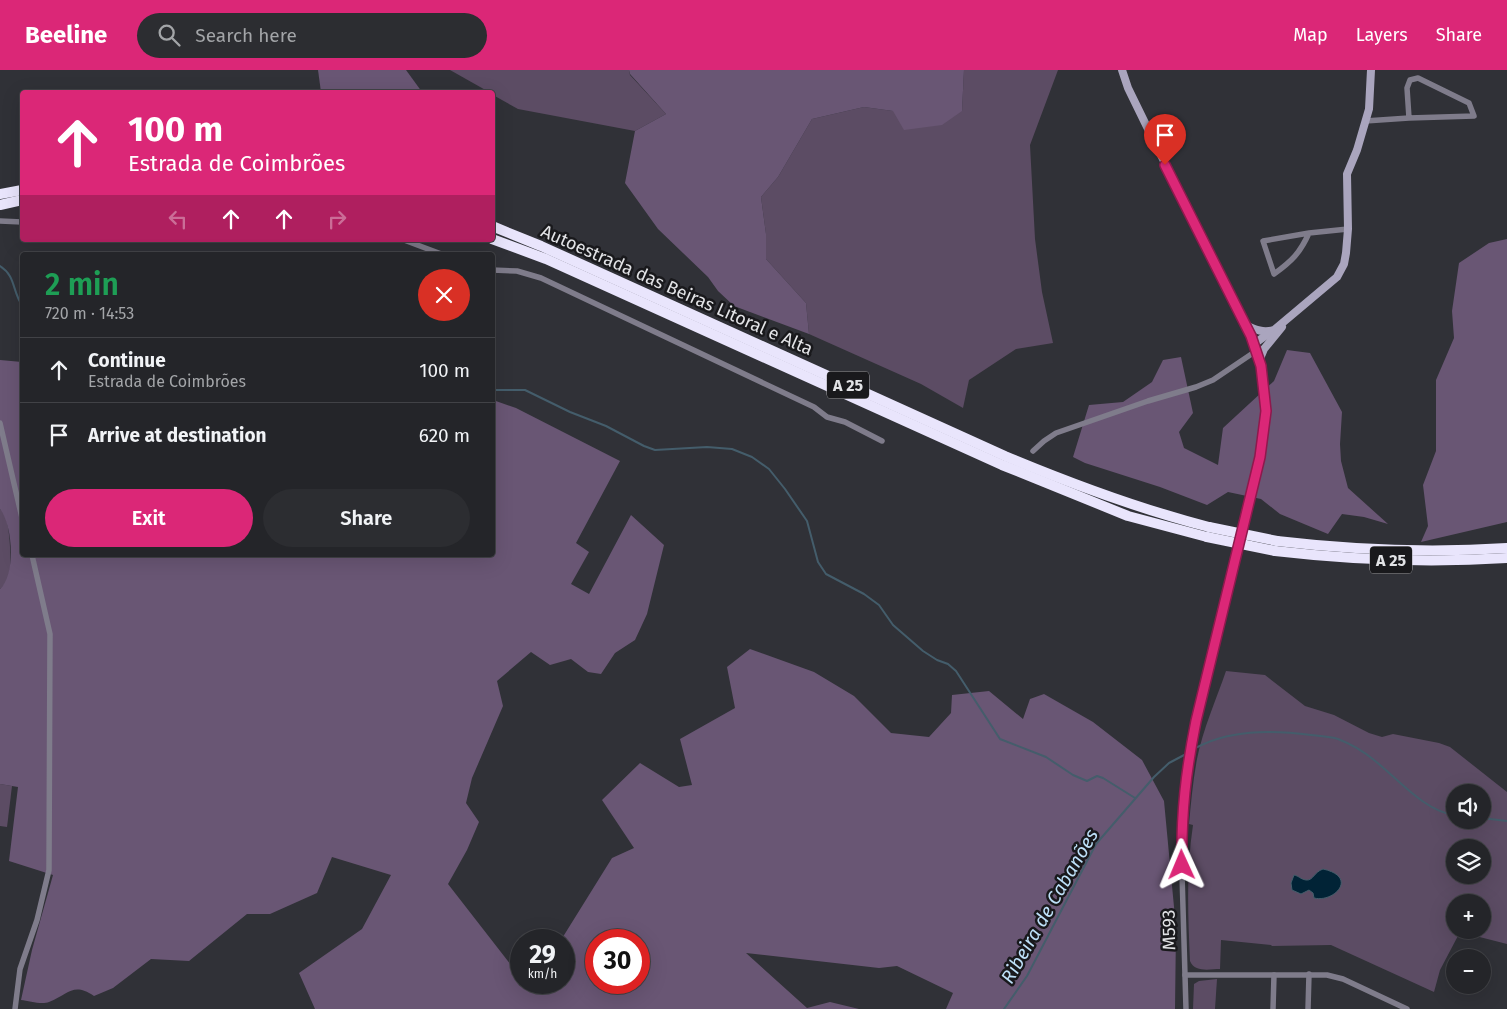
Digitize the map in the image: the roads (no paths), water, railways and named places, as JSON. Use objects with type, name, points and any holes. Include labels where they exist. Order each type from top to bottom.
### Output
[{"type":"highway","points":[[0,194],[20,190]]},
{"type":"highway","points":[[0,205],[20,200]]},
{"type":"highway","name":"Autoestrada das Beiras Litoral e Alta","points":[[495,227],[542,246],[1005,456],[1083,488],[1208,532]]},
{"type":"highway","name":"Autoestrada das Beiras Litoral e Alta","points":[[495,239],[546,259],[1002,465],[1128,516],[1335,558],[1403,561],[1507,558]]},
{"type":"highway","name":"Autoestrada das Beiras Litoral e Alta","points":[[1276,546],[1401,550],[1507,548]]},
{"type":"street","points":[[1122,70],[1128,88],[1246,325],[1259,360],[1266,411],[1260,457],[1188,760]]},
{"type":"street","points":[[1033,451],[1056,433],[1213,380],[1255,348],[1337,277],[1345,259],[1348,228],[1347,174],[1357,150],[1369,109],[1371,70]]},
{"type":"street","points":[[1365,121],[1474,116],[1469,103],[1418,78],[1410,80],[1407,88],[1409,118]]},
{"type":"street","points":[[0,221],[20,222]]},
{"type":"street","points":[[1309,233],[1302,248],[1292,260],[1274,274],[1263,241],[1309,233],[1348,228]]},
{"type":"street","points":[[409,242],[436,252]]},
{"type":"street","points":[[495,270],[517,271],[542,278],[814,407],[827,418],[845,422],[882,442]]},
{"type":"street","points":[[1259,360],[1271,339],[1299,308]]},
{"type":"street","points":[[1246,325],[1266,332],[1274,330]]},
{"type":"street","points":[[0,423],[20,509]]},
{"type":"street","points":[[15,1009],[20,969],[37,920],[49,870],[50,634],[32,557]]},
{"type":"street","name":"M593","points":[[1186,1009],[1181,840],[1182,811],[1188,760]]},
{"type":"street","points":[[1273,1009],[1274,974]]},
{"type":"street","points":[[1308,1009],[1309,974]]},
{"type":"street","points":[[1185,975],[1328,975],[1343,979],[1407,1009]]},
{"type":"water","points":[[1323,869],[1334,873],[1340,878],[1340,888],[1335,893],[1322,899],[1314,898],[1313,893],[1309,890],[1301,894],[1292,890],[1291,883],[1294,875],[1308,880]]},
{"type":"waterway","points":[[0,266],[9,274],[20,302]]},
{"type":"waterway","points":[[495,390],[525,390],[655,450],[707,447],[732,449],[752,457],[769,469],[807,521],[818,562],[826,574],[864,594],[879,605],[893,625],[923,651],[937,660],[948,664],[956,671],[1000,739],[1046,757],[1073,775],[1087,781],[1097,776],[1103,778],[1135,798]]},
{"type":"waterway","name":"Ribeira de Cabanões","points":[[1192,750],[1220,738],[1250,733],[1281,732],[1335,738],[1352,745],[1366,754],[1422,801],[1446,813]]},
{"type":"waterway","name":"Ribeira de Cabanões","points":[[1004,1009],[1027,976],[1096,844],[1154,777],[1169,763],[1186,754]]},
{"type":"waterway","name":"Ribeira de Cabanões","points":[[1491,819],[1507,821]]}]
